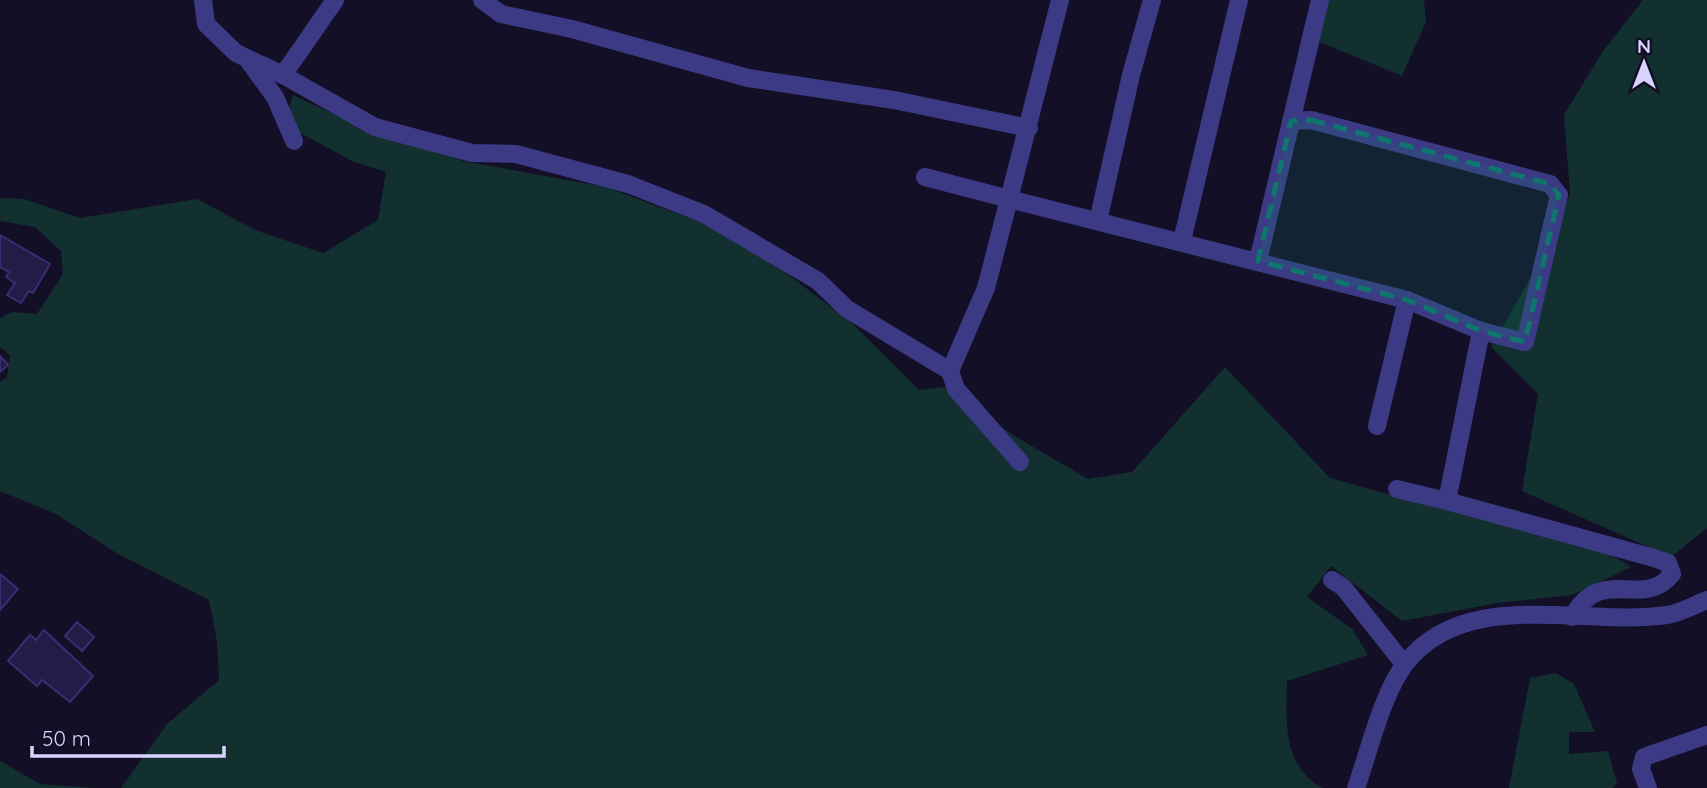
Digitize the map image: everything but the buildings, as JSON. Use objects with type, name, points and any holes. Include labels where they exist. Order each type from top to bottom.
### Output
[{"type":"street","points":[[203,0],[206,24],[236,52],[375,127],[472,153],[516,154],[628,184],[705,214],[818,281],[847,309],[950,371],[956,389],[1020,462]]},
{"type":"street","points":[[283,75],[335,0]]},
{"type":"street","points":[[482,0],[502,14],[572,29],[748,78],[894,100],[1029,128]]},
{"type":"street","points":[[950,371],[986,288],[1060,0]]},
{"type":"street","points":[[1098,221],[1130,75],[1152,0]]},
{"type":"street","points":[[1182,242],[1239,0]]},
{"type":"street","points":[[1258,261],[1320,0]]},
{"type":"street","points":[[246,58],[275,97],[295,141]]},
{"type":"street","points":[[925,177],[1407,300],[1481,331],[1525,342],[1559,195],[1550,184],[1311,120],[1291,121]]},
{"type":"street","points":[[1377,426],[1407,300]]},
{"type":"street","points":[[1447,500],[1481,331]]},
{"type":"street","points":[[1397,489],[1447,500],[1668,564],[1672,574],[1665,583],[1653,589],[1594,592],[1581,600],[1572,617]]},
{"type":"street","points":[[1332,580],[1343,587],[1404,664]]},
{"type":"street","points":[[1356,788],[1388,698],[1404,664],[1443,629],[1498,617],[1620,618],[1670,615],[1707,600]]},
{"type":"street","points":[[1648,788],[1641,769],[1644,757],[1707,735]]},
{"type":"highlighted area","points":[[1311,120],[1550,184],[1559,195],[1525,342],[1481,331],[1407,300],[1258,261],[1291,121]]},
{"type":"green space","points":[[1315,0],[1424,0],[1426,22],[1402,76],[1310,38]]},
{"type":"green space","points":[[1643,0],[1707,0],[1707,528],[1671,557],[1522,491],[1538,394],[1491,347],[1550,244],[1570,194],[1564,115],[1603,51]]},
{"type":"green space","points":[[293,95],[340,117],[463,161],[606,187],[708,225],[781,269],[854,325],[919,390],[944,387],[1013,435],[1088,479],[1132,472],[1225,367],[1330,478],[1391,495],[1476,509],[1515,509],[1585,539],[1631,567],[1572,595],[1498,603],[1402,621],[1331,566],[1307,597],[1352,629],[1368,655],[1287,681],[1287,727],[1293,755],[1310,779],[1323,788],[121,788],[167,724],[219,680],[217,641],[209,600],[118,554],[56,514],[0,491],[0,382],[7,377],[10,355],[0,347],[0,318],[12,312],[37,314],[63,274],[61,251],[35,227],[0,221],[0,198],[24,199],[80,218],[197,199],[255,230],[323,253],[378,220],[386,172],[352,161],[284,124]]},
{"type":"green space","points":[[1556,673],[1574,684],[1595,732],[1569,732],[1569,754],[1608,751],[1617,783],[1613,788],[1509,788],[1530,678]]},
{"type":"green space","points":[[0,761],[40,784],[94,788],[0,788]]}]
